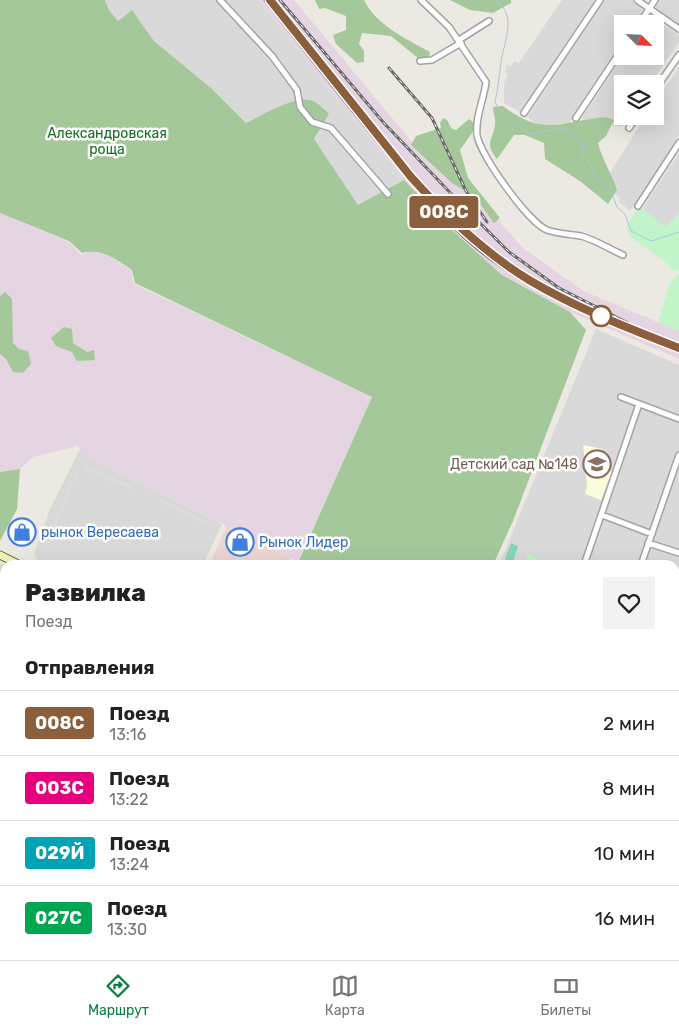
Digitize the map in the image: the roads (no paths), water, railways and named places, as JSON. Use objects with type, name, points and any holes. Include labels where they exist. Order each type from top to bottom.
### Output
[{"type":"street","points":[[220,0],[272,56],[296,90],[300,107],[312,122],[331,128],[388,194]]},
{"type":"street","points":[[421,0],[460,41],[486,82],[479,108],[477,136],[496,174],[507,189],[537,223],[546,230],[596,241],[623,255]]},
{"type":"street","points":[[524,113],[600,0]]},
{"type":"street","points":[[637,0],[679,29]]},
{"type":"street","points":[[645,15],[655,0]]},
{"type":"street","points":[[420,61],[432,60],[488,21]]},
{"type":"street","points":[[664,77],[679,55]]},
{"type":"street","points":[[576,118],[614,61]]},
{"type":"street","points":[[638,206],[679,143]]},
{"type":"street","points":[[621,397],[679,419]]},
{"type":"street","points":[[586,560],[639,404]]},
{"type":"street","points":[[643,560],[679,455]]},
{"type":"street","points":[[602,515],[652,534]]},
{"type":"street","points":[[648,543],[679,553]]},
{"type":"waterway","points":[[495,0],[502,6],[508,21],[495,102],[498,108],[530,134],[563,128],[577,135],[582,140],[583,156],[591,164],[595,177],[612,194],[617,207],[625,214],[631,231],[651,241],[679,232]]},
{"type":"railway","points":[[265,0],[381,146],[442,216],[466,239],[492,260],[559,300],[679,351]]},
{"type":"railway","points":[[280,0],[383,122],[509,252],[559,288],[628,323]]},
{"type":"railway","points":[[389,68],[432,118],[466,191],[487,222]]},
{"type":"train","name":"008С","points":[[270,0],[370,128],[411,177],[430,199],[465,231],[510,267],[564,299],[624,327],[679,348]]},
{"type":"place","name":"Детский сад №148","points":[[597,464]]},
{"type":"place","name":"рынок Вересаева","points":[[22,532]]},
{"type":"place","name":"Рынок Лидер","points":[[240,542]]},
{"type":"park label","name":"Александровская роща","points":[[107,142]]}]
